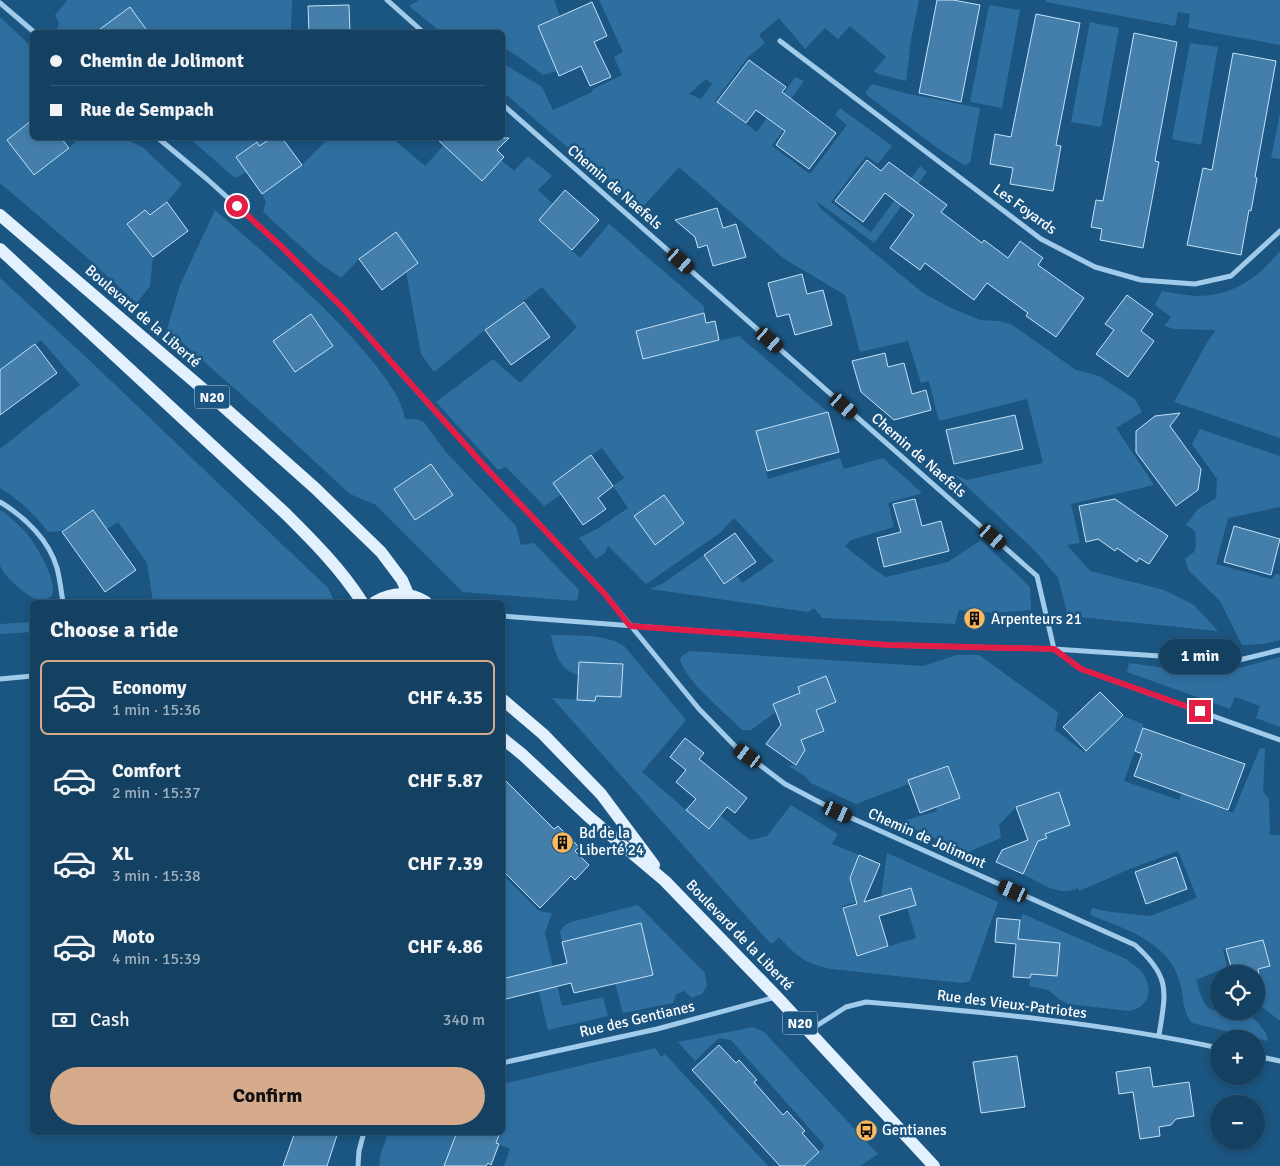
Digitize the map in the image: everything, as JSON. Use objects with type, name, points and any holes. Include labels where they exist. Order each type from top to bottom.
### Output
[{"type":"main road","name":"Boulevard de la Liberté","points":[[0,215],[217,401],[315,488],[381,552],[402,580],[408,594]]},
{"type":"main road","name":"N20","points":[[0,249],[286,514],[320,548],[347,580],[361,600]]},
{"type":"main road","points":[[379,600],[390,595],[408,594],[423,600]]},
{"type":"main road","name":"Boulevard de la Liberté","points":[[505,702],[543,734],[601,794],[666,881]]},
{"type":"main road","name":"Boulevard de la Liberté","points":[[505,740],[589,817],[666,881],[934,1166]]},
{"type":"street","points":[[387,0],[421,30]]},
{"type":"street","points":[[0,4],[32,30]]},
{"type":"street","name":"Les Foyards","points":[[780,41],[1041,239],[1095,267],[1141,280],[1195,284],[1231,276],[1280,230]]},
{"type":"street","name":"Chemin de Naefels","points":[[505,107],[1037,576],[1054,649]]},
{"type":"street","name":"Chemin de Jolimont","points":[[160,140],[281,246],[344,309],[487,469],[604,593],[699,709],[736,748],[785,784],[838,812],[1135,945],[1152,960],[1164,981],[1164,1002],[1159,1035]]},
{"type":"street","points":[[0,502],[20,516],[39,534],[51,552],[57,568],[63,600]]},
{"type":"street","points":[[505,616],[889,645],[1054,649],[1235,662],[1280,650]]},
{"type":"street","points":[[1054,649],[1081,669],[1280,740]]},
{"type":"street","points":[[0,679],[30,676]]},
{"type":"street","name":"Rue des Gentianes","points":[[505,1062],[657,1029],[776,996]]},
{"type":"street","name":"Rue des Vieux-Patriotes","points":[[809,1032],[846,1007],[866,1002],[994,1013],[1159,1035],[1210,1046]]},
{"type":"street","points":[[1265,1058],[1280,1061]]},
{"type":"street","points":[[358,1166],[359,1151],[363,1135]]},
{"type":"shaded area","points":[[292,0],[291,30],[57,30],[59,23],[55,15],[67,1]]},
{"type":"shaded area","points":[[419,0],[554,0],[560,16],[538,26],[557,71],[543,75],[505,48],[505,30],[439,30],[409,6]]},
{"type":"shaded area","points":[[599,0],[919,0],[911,40],[906,81],[878,74],[874,71],[886,57],[850,26],[838,39],[825,28],[805,49],[779,18],[759,35],[765,43],[748,57],[715,101],[757,132],[795,77],[804,81],[786,106],[792,118],[772,146],[810,174],[847,125],[835,115],[840,108],[892,146],[878,164],[866,156],[831,202],[871,232],[920,166],[927,172],[874,243],[815,200],[821,209],[923,293],[953,309],[980,320],[1011,324],[1076,370],[1099,376],[1135,399],[1142,412],[1116,428],[1154,485],[1071,504],[1080,543],[1067,545],[1090,571],[1164,590],[1194,605],[1218,631],[1068,616],[1058,578],[1035,551],[954,474],[967,480],[1043,463],[1027,399],[939,421],[929,381],[921,383],[908,341],[860,352],[845,295],[783,258],[679,167],[640,210],[505,94],[505,65],[542,87],[553,110],[592,92],[593,89],[622,75],[614,57],[623,52]],"holes":[[[706,79],[712,84],[701,99],[689,94]]]},
{"type":"shaded area","points":[[1046,0],[1280,0],[1280,45],[1188,28],[1190,14],[1178,12],[1175,26],[1046,2]]},
{"type":"shaded area","points":[[989,5],[1020,10],[1002,108],[970,102]]},
{"type":"shaded area","points":[[0,17],[30,45],[30,122],[7,140],[34,175],[77,140],[127,140],[142,147],[182,184],[167,202],[150,215],[145,210],[127,224],[153,257],[150,286],[137,303],[75,247],[0,183]]},
{"type":"shaded area","points":[[1090,22],[1119,28],[1101,127],[1071,122]]},
{"type":"shaded area","points":[[1190,43],[1218,47],[1201,145],[1172,139]]},
{"type":"shaded area","points":[[872,84],[905,93],[980,108],[970,163],[964,165],[940,150],[868,96],[865,93]]},
{"type":"shaded area","points":[[1280,113],[1280,159],[1271,158]]},
{"type":"shaded area","points":[[191,140],[269,140],[259,146],[256,142],[237,157],[247,172],[235,178]]},
{"type":"shaded area","points":[[325,140],[394,140],[425,166],[444,145],[481,181],[501,160],[514,171],[528,156],[552,176],[538,190],[553,204],[539,220],[580,258],[609,224],[704,306],[704,313],[636,331],[643,359],[739,336],[828,412],[756,431],[768,479],[840,458],[844,469],[883,458],[922,493],[888,503],[894,527],[851,540],[845,546],[886,577],[948,562],[981,540],[1030,587],[1031,610],[995,613],[959,610],[955,624],[822,618],[814,608],[808,612],[650,589],[662,584],[704,555],[723,585],[737,576],[742,583],[774,561],[734,518],[720,533],[646,584],[608,546],[605,553],[596,559],[579,538],[597,529],[628,508],[613,486],[624,478],[602,448],[553,482],[562,494],[544,506],[506,467],[498,470],[436,402],[493,359],[520,383],[577,327],[542,287],[434,372],[421,354],[406,272],[418,263],[396,232],[359,259],[341,278],[318,262],[263,212],[266,202],[262,194],[302,165],[326,141]]},
{"type":"shaded area","points":[[215,210],[318,302],[356,342],[393,390],[405,419],[416,419],[424,422],[445,451],[516,526],[521,545],[534,543],[579,590],[577,601],[463,592],[376,505],[350,494],[167,329],[180,285]]},
{"type":"shaded area","points":[[1280,251],[1280,438],[1174,402],[1216,330],[1175,329],[1164,326],[1171,317],[1155,305],[1162,291],[1197,296],[1222,293],[1233,289],[1254,277]]},
{"type":"shaded area","points":[[0,278],[87,358],[328,588],[334,600],[153,600],[147,563],[118,522],[107,529],[93,510],[62,531],[48,532],[26,508],[0,488],[0,449],[80,385],[41,340],[0,370]]},
{"type":"shaded area","points":[[1200,429],[1280,456],[1280,507],[1228,518],[1216,564],[1271,579],[1276,574],[1280,575],[1280,640],[1263,644],[1242,645],[1220,601],[1189,571],[1185,559],[1194,552],[1196,547],[1195,531],[1186,525],[1198,509],[1216,498],[1217,479],[1192,444]]},
{"type":"shaded area","points":[[0,510],[31,539],[47,567],[53,590],[52,596],[47,599],[39,600],[27,594],[2,569],[0,565]]},
{"type":"shaded area","points":[[30,622],[30,632],[0,634],[0,624]]},
{"type":"shaded area","points":[[551,635],[598,637],[624,646],[686,720],[642,772],[686,810],[720,815],[750,840],[767,836],[791,805],[838,834],[832,844],[859,855],[850,878],[857,902],[842,906],[857,956],[916,938],[907,907],[881,897],[887,853],[998,902],[970,981],[962,983],[831,969],[813,964],[802,958],[791,950],[779,937],[773,943],[770,943],[552,698],[595,701],[596,696],[621,697],[623,664],[579,662],[578,675],[572,673],[562,665]]},
{"type":"shaded area","points":[[690,651],[923,666],[957,655],[979,655],[1058,712],[1055,730],[1084,752],[1123,716],[1143,724],[1124,781],[1179,800],[1189,770],[1194,797],[1233,813],[1260,748],[1265,749],[1263,792],[1269,799],[1270,835],[1280,835],[1280,1021],[1265,1009],[1265,967],[1270,965],[1263,940],[1223,950],[1227,965],[1210,965],[1210,974],[1196,980],[1202,999],[1210,1008],[1210,1020],[1254,1020],[1264,1030],[1222,1030],[1192,1023],[1185,1009],[1175,969],[1167,957],[1156,947],[1131,932],[1090,915],[1092,908],[1150,916],[1197,898],[1178,851],[1079,891],[1078,888],[1064,891],[1050,888],[1023,874],[1031,856],[1030,844],[1047,838],[1045,834],[1070,825],[1016,807],[999,825],[1001,838],[966,853],[900,822],[937,811],[936,807],[960,798],[948,766],[908,780],[909,784],[856,804],[811,783],[805,776],[788,766],[796,765],[805,750],[801,740],[824,731],[816,710],[836,702],[800,693],[773,704],[776,712],[751,730],[742,730],[698,688],[684,669],[680,660],[682,656]]},
{"type":"shaded area","points":[[1280,657],[1280,727],[1256,718],[1260,706],[1235,697],[1230,709],[1127,672],[1129,663],[1180,670],[1239,668]]},
{"type":"shaded area","points":[[505,877],[539,911],[552,913],[545,933],[562,1006],[603,997],[608,1016],[548,1030],[534,971],[505,978]]},
{"type":"shaded area","points":[[638,905],[705,973],[707,986],[702,994],[691,998],[685,991],[676,994],[673,1003],[623,1013],[615,984],[653,975],[641,923],[562,942],[560,931],[571,922]]},
{"type":"shaded area","points":[[1023,914],[1126,959],[1140,970],[1147,981],[1149,993],[1145,1003],[1129,1011],[1068,1004],[1048,990],[1029,986],[1031,974],[1057,976],[1060,944],[1018,939],[1020,920]]},
{"type":"shaded area","points":[[753,1027],[764,1032],[878,1154],[861,1166],[804,1166],[825,1146],[731,1040],[719,1038],[695,1061],[678,1042]]},
{"type":"shaded area","points":[[655,1048],[661,1057],[665,1054],[768,1166],[504,1166],[510,1149],[496,1143],[499,1135],[505,1135],[505,1084]]},
{"type":"shaded area","points":[[387,1135],[456,1135],[444,1166],[379,1166],[380,1156]]},
{"type":"building","points":[[937,0],[953,0],[980,5],[961,102],[919,93]]},
{"type":"building","points":[[592,2],[607,36],[594,42],[611,77],[590,86],[581,66],[559,76],[538,26]]},
{"type":"building","points":[[349,5],[350,30],[309,30],[308,6]]},
{"type":"building","points":[[130,7],[147,30],[99,30]]},
{"type":"building","points":[[1036,14],[1080,23],[1056,145],[1061,146],[1053,191],[1010,184],[1013,168],[990,164],[995,134],[1011,137]]},
{"type":"building","points":[[1134,33],[1177,42],[1155,161],[1159,162],[1143,248],[1100,240],[1102,229],[1091,227],[1096,200],[1103,201]]},
{"type":"building","points":[[1233,53],[1276,61],[1255,177],[1257,178],[1241,255],[1187,245],[1203,168],[1212,170]]},
{"type":"building","points":[[749,60],[786,87],[782,92],[836,133],[809,169],[776,145],[785,131],[756,110],[746,123],[717,102]]},
{"type":"building","points":[[30,122],[30,140],[63,140],[69,148],[34,175],[7,140]]},
{"type":"building","points":[[505,138],[509,138],[497,150],[504,157],[482,181],[438,140],[505,140]]},
{"type":"building","points":[[269,140],[283,140],[302,165],[262,194],[236,157],[257,142],[259,146]]},
{"type":"building","points":[[867,160],[881,171],[889,162],[947,205],[941,212],[982,243],[984,240],[1008,258],[1020,241],[1043,258],[1038,265],[1084,298],[1056,337],[1026,316],[1028,313],[987,283],[974,300],[925,263],[920,270],[890,248],[914,215],[885,193],[863,222],[835,201]]},
{"type":"building","points":[[565,190],[599,220],[572,250],[539,220]]},
{"type":"building","points":[[167,202],[188,231],[153,257],[127,224],[145,210],[150,215]]},
{"type":"building","points":[[717,208],[723,228],[736,224],[746,257],[713,266],[707,245],[698,248],[695,237],[675,220]]},
{"type":"building","points":[[396,232],[418,263],[382,290],[359,259]]},
{"type":"building","points":[[802,274],[807,294],[823,290],[832,325],[795,335],[789,314],[777,317],[768,283]]},
{"type":"building","points":[[1127,295],[1153,314],[1141,331],[1154,341],[1128,377],[1096,354],[1114,330],[1105,324]]},
{"type":"building","points":[[524,302],[550,337],[511,365],[485,330]]},
{"type":"building","points":[[704,313],[706,323],[715,321],[719,340],[643,359],[636,331]]},
{"type":"building","points":[[311,314],[333,346],[295,372],[273,341]]},
{"type":"building","points":[[35,344],[57,373],[0,415],[0,370]]},
{"type":"building","points":[[885,353],[888,367],[904,363],[912,394],[926,390],[931,410],[894,420],[861,392],[852,361]]},
{"type":"building","points":[[828,412],[839,452],[767,471],[756,431]]},
{"type":"building","points":[[1180,413],[1170,426],[1201,469],[1198,490],[1176,506],[1136,452],[1136,431],[1155,416]]},
{"type":"building","points":[[1015,415],[1023,449],[954,464],[946,430]]},
{"type":"building","points":[[591,455],[613,486],[598,498],[606,509],[583,525],[553,483]]},
{"type":"building","points":[[431,464],[453,495],[415,520],[394,489]]},
{"type":"building","points":[[664,495],[684,523],[655,545],[634,516]]},
{"type":"building","points":[[915,499],[922,526],[941,521],[949,551],[884,567],[877,538],[901,532],[893,504]]},
{"type":"building","points":[[1115,499],[1168,536],[1149,564],[1139,558],[1137,562],[1117,548],[1115,551],[1098,539],[1086,542],[1079,506]]},
{"type":"building","points":[[93,510],[136,570],[105,592],[62,532]]},
{"type":"building","points":[[1234,526],[1280,539],[1271,575],[1224,562]]},
{"type":"building","points":[[735,533],[756,562],[724,584],[704,555]]},
{"type":"building","points":[[579,662],[623,664],[621,697],[596,696],[595,701],[577,700]]},
{"type":"building","points":[[826,676],[836,702],[816,710],[824,731],[801,740],[805,750],[796,765],[766,744],[781,725],[773,704],[800,693],[798,687]]},
{"type":"building","points":[[1100,692],[1123,715],[1086,751],[1063,727]]},
{"type":"building","points":[[1143,728],[1245,764],[1228,810],[1134,776],[1142,754],[1135,751]]},
{"type":"building","points":[[685,738],[704,753],[699,759],[747,798],[735,813],[727,807],[709,829],[686,810],[696,799],[676,782],[686,770],[670,757]]},
{"type":"building","points":[[948,766],[960,798],[920,813],[908,780]]},
{"type":"building","points":[[505,780],[554,829],[558,826],[579,847],[575,851],[589,865],[575,880],[571,876],[540,908],[505,873]]},
{"type":"building","points":[[1059,792],[1070,825],[1045,834],[1047,838],[1038,841],[1023,874],[996,862],[1002,850],[1028,840],[1016,807]]},
{"type":"building","points":[[859,855],[880,864],[864,902],[911,888],[916,905],[879,916],[888,946],[857,956],[843,908],[857,904],[850,878]]},
{"type":"building","points":[[1176,857],[1187,889],[1146,904],[1135,872]]},
{"type":"building","points":[[997,918],[1020,920],[1018,939],[1060,943],[1057,976],[1031,974],[1030,978],[1013,977],[1016,944],[995,942]]},
{"type":"building","points":[[641,923],[653,975],[574,993],[571,983],[505,999],[505,978],[567,963],[562,942]]},
{"type":"building","points":[[1263,940],[1270,966],[1230,965],[1226,949]]},
{"type":"building","points":[[719,1045],[736,1063],[739,1060],[757,1080],[754,1082],[783,1115],[787,1111],[805,1131],[802,1133],[819,1152],[804,1166],[780,1166],[692,1070]]},
{"type":"building","points":[[1017,1056],[1025,1107],[981,1113],[973,1062]]},
{"type":"building","points":[[1150,1067],[1153,1087],[1189,1082],[1194,1116],[1176,1119],[1171,1125],[1159,1127],[1160,1136],[1140,1139],[1133,1092],[1119,1094],[1116,1072]]},
{"type":"building","points":[[294,1135],[337,1135],[327,1166],[283,1166]]},
{"type":"building","points":[[456,1135],[499,1135],[496,1143],[499,1144],[491,1165],[488,1163],[486,1166],[444,1166]]},
{"type":"place","name":"Arpenteurs 21","points":[[975,619]]},
{"type":"place","name":"Bd de la Liberté 24","points":[[563,842]]},
{"type":"place","name":"Gentianes","points":[[866,1130]]},
{"type":"route","points":[[237,206],[281,246],[344,309],[487,469],[604,593],[630,626],[889,645],[1054,649],[1081,669],[1200,711]]}]
